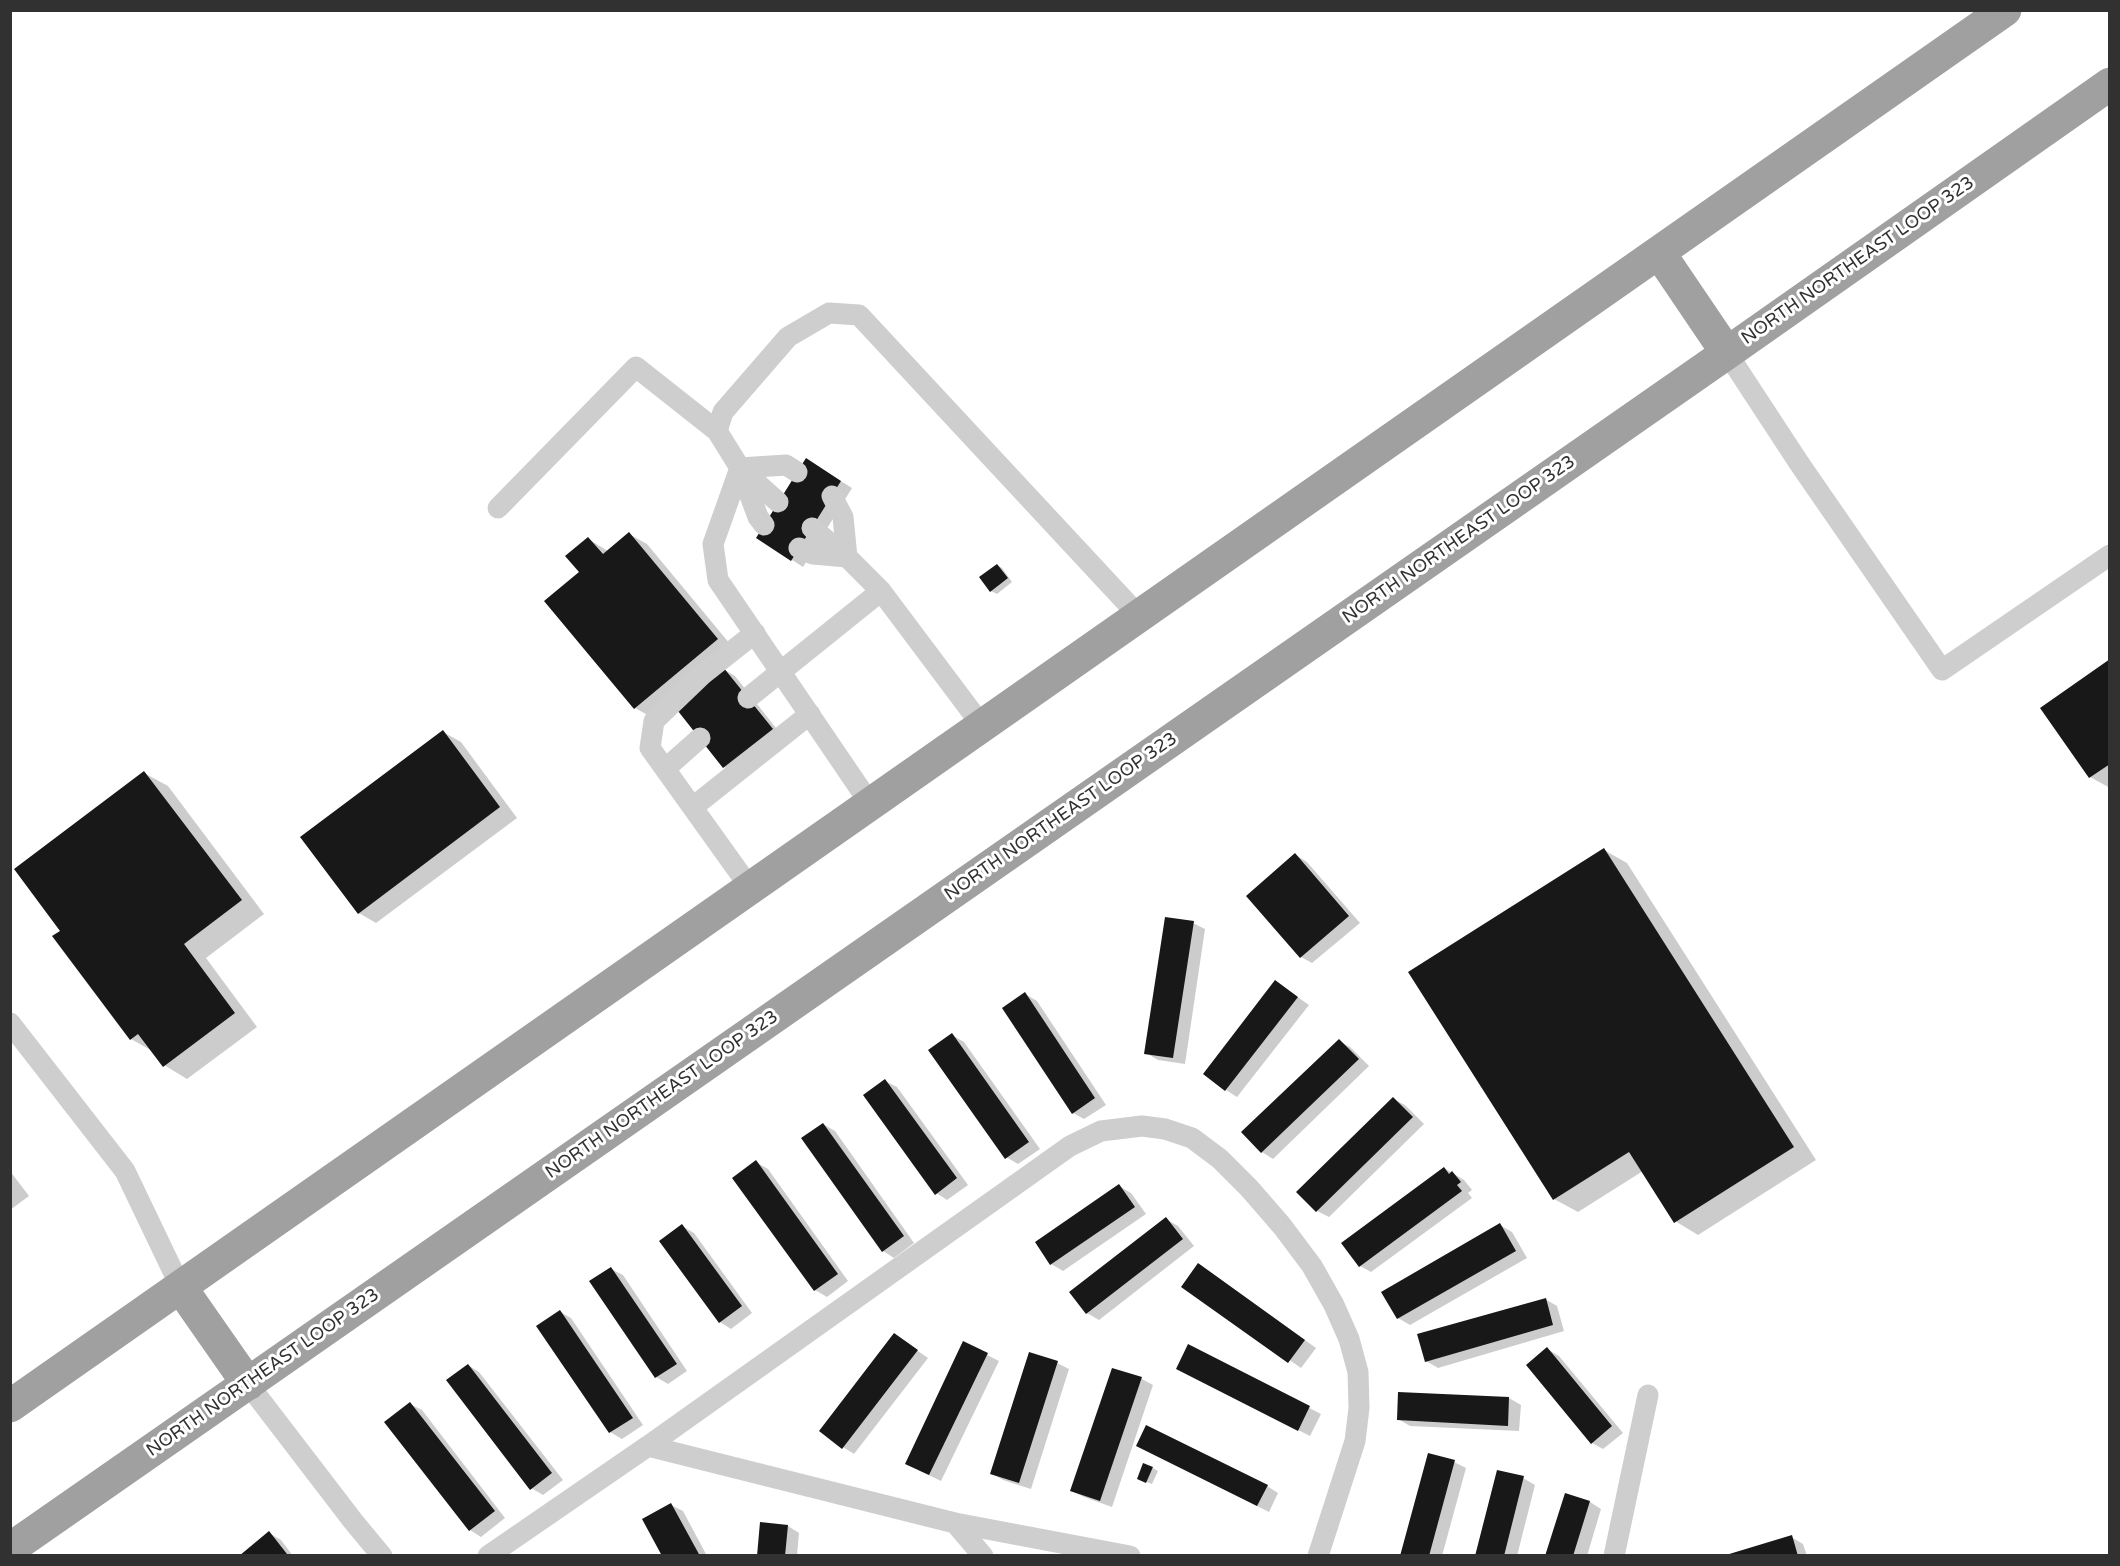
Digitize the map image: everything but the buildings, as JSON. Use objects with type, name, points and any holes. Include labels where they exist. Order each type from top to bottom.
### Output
[{"type":"highway","points":[[10,1406],[1660,254],[2005,10]]},
{"type":"highway","name":"NORTH NORTHEAST LOOP 323","points":[[10,1549],[1727,353],[2109,84]]},
{"type":"highway","points":[[1660,254],[1727,353]]},
{"type":"highway","points":[[181,1288],[248,1384]]},
{"type":"lane","points":[[717,431],[723,412],[788,337],[828,313],[860,315],[1140,617]]},
{"type":"lane","points":[[1727,353],[1799,463],[1942,670],[2109,555]]},
{"type":"lane","points":[[498,508],[636,367],[717,431],[740,468],[758,517],[764,525]]},
{"type":"lane","points":[[740,468],[786,465],[797,472]]},
{"type":"lane","points":[[740,468],[778,502]]},
{"type":"lane","points":[[740,468],[713,544],[718,580],[872,805]]},
{"type":"lane","points":[[832,496],[843,517],[848,557]]},
{"type":"lane","points":[[812,528],[848,557],[881,591],[983,727]]},
{"type":"lane","points":[[800,548],[813,554],[848,557]]},
{"type":"lane","points":[[748,698],[881,591]]},
{"type":"lane","points":[[751,889],[650,748],[654,721],[703,674],[755,633]]},
{"type":"lane","points":[[693,807],[810,714]]},
{"type":"lane","points":[[665,769],[700,738]]},
{"type":"lane","points":[[10,1023],[125,1171],[181,1288]]},
{"type":"lane","points":[[488,1556],[648,1446],[1070,1146],[1101,1131],[1142,1126],[1165,1129],[1192,1138],[1220,1159],[1282,1226],[1318,1276],[1349,1339],[1358,1372],[1359,1408],[1355,1441],[1318,1556]]},
{"type":"lane","points":[[248,1384],[382,1556]]},
{"type":"lane","points":[[1614,1556],[1648,1395]]},
{"type":"lane","points":[[648,1446],[956,1523],[1130,1556]]},
{"type":"lane","points":[[956,1523],[983,1556]]}]
